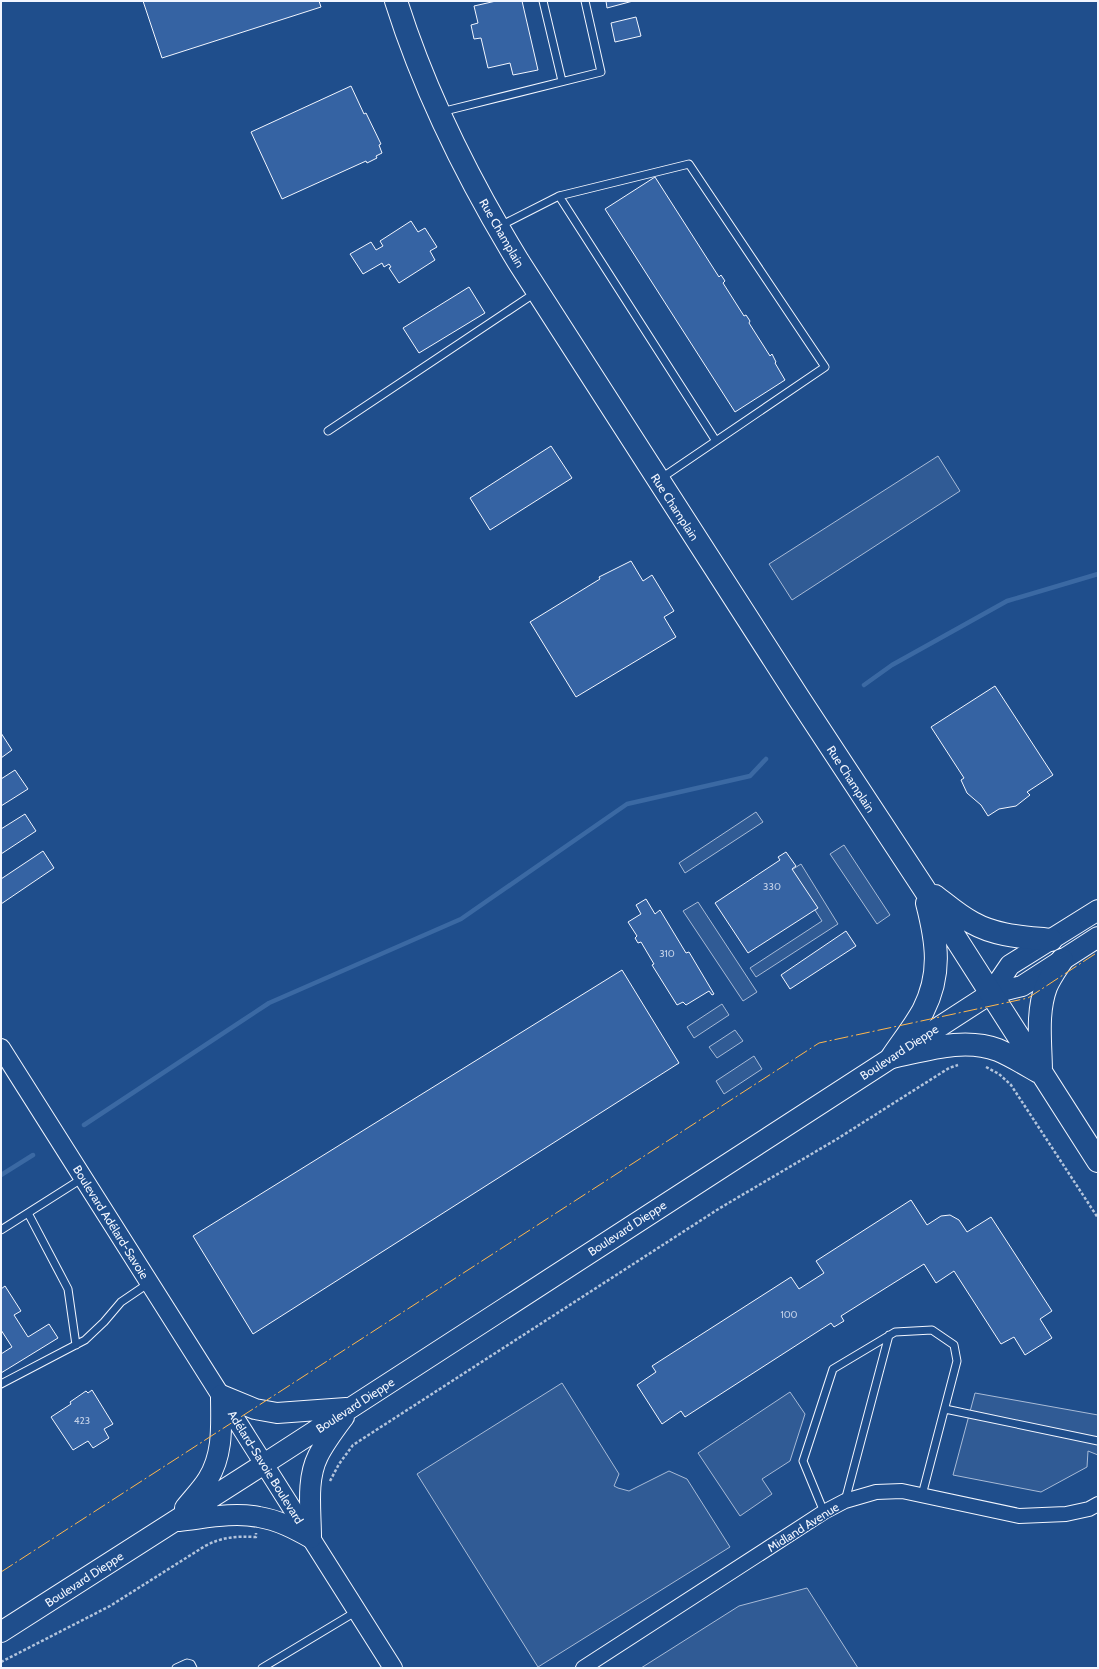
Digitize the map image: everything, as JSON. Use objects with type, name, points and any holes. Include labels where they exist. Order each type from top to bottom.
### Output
[{"type":"main road","name":"Rue Champlain","points":[[396,1],[415,56],[439,113],[467,172],[497,227],[658,480],[923,887],[1042,1073]]},
{"type":"main road","points":[[923,887],[961,916],[985,928],[1012,936],[1051,940]]},
{"type":"main road","points":[[892,1057],[922,1013],[936,976],[936,941],[923,887]]},
{"type":"main road","name":"Boulevard Dieppe","points":[[991,993],[1010,965],[1098,910]]},
{"type":"main road","name":"Boulevard Dieppe","points":[[1,1632],[247,1475],[991,993],[1022,986],[1098,937]]},
{"type":"main road","points":[[1042,1073],[1040,1021],[1042,1004],[1048,983],[1062,960]]},
{"type":"main road","points":[[892,1057],[945,1046],[979,1045],[998,1050],[1042,1073],[1098,1161]]},
{"type":"main road","points":[[173,1522],[207,1481],[216,1461],[221,1440],[221,1396],[255,1410],[278,1413],[350,1408]]},
{"type":"main road","points":[[173,1522],[225,1516],[260,1517],[289,1526],[311,1538],[311,1481],[315,1463],[322,1448],[350,1408]]},
{"type":"street","name":"Boulevard Adélard-Savoie","points":[[1,1048],[221,1396]]},
{"type":"street","name":"Adélard-Savoie Boulevard","points":[[221,1396],[311,1538]]},
{"type":"street","name":"Midland Avenue","points":[[583,1668],[824,1512],[845,1501],[876,1492],[902,1490],[1019,1516],[1066,1514],[1089,1509],[1098,1504]]},
{"type":"street","points":[[311,1538],[393,1668]]},
{"type":"lane","points":[[543,1],[562,81]]},
{"type":"lane","points":[[439,113],[601,72],[585,1]]},
{"type":"lane","points":[[497,227],[559,196],[689,164],[825,367],[658,480]]},
{"type":"lane","points":[[559,196],[716,442]]},
{"type":"lane","points":[[328,431],[537,291]]},
{"type":"lane","points":[[1,1230],[83,1178]]},
{"type":"lane","points":[[28,1213],[68,1289],[76,1345]]},
{"type":"lane","points":[[1,1384],[85,1340],[104,1322],[121,1302],[149,1283]]},
{"type":"lane","points":[[824,1512],[803,1461],[833,1368],[895,1332],[932,1330],[954,1345],[957,1361],[922,1495]]},
{"type":"lane","points":[[845,1501],[889,1335]]},
{"type":"lane","points":[[945,1409],[1098,1441]]},
{"type":"lane","points":[[262,1668],[357,1610]]},
{"type":"lane","points":[[176,1668],[186,1663],[191,1664],[193,1668]]},
{"type":"path","points":[[328,1484],[339,1464],[353,1445],[720,1208],[837,1139],[949,1068],[961,1064]]},
{"type":"path","points":[[985,1067],[999,1074],[1011,1085],[1098,1218]]},
{"type":"path","points":[[1,1662],[110,1606],[218,1539],[234,1536],[256,1537],[256,1532]]},
{"type":"shaded area","points":[[938,456],[960,491],[792,600],[769,564]]},
{"type":"shaded area","points":[[756,812],[763,822],[685,873],[679,863]]},
{"type":"shaded area","points":[[844,845],[890,915],[877,924],[830,854]]},
{"type":"shaded area","points":[[801,864],[838,924],[756,977],[750,968],[822,921],[790,871]]},
{"type":"shaded area","points":[[698,902],[757,992],[743,1001],[683,911]]},
{"type":"shaded area","points":[[722,1004],[729,1015],[694,1038],[687,1027]]},
{"type":"shaded area","points":[[735,1030],[743,1041],[717,1058],[709,1047]]},
{"type":"shaded area","points":[[754,1056],[762,1069],[724,1094],[716,1081]]},
{"type":"shaded area","points":[[562,1383],[619,1474],[614,1486],[629,1491],[669,1471],[687,1479],[730,1547],[538,1667],[417,1474]]},
{"type":"shaded area","points":[[790,1392],[805,1414],[790,1461],[762,1479],[772,1494],[740,1516],[698,1453]]},
{"type":"shaded area","points":[[975,1393],[1098,1415],[1098,1455],[1088,1451],[1087,1467],[1041,1492],[953,1475]]},
{"type":"shaded area","points":[[807,1588],[858,1668],[641,1668],[739,1606]]},
{"type":"building","points":[[143,1],[319,1],[321,7],[162,58]]},
{"type":"building","points":[[496,1],[522,1],[538,70],[513,75],[510,63],[488,68],[481,38],[474,39],[471,25],[478,23],[474,6]]},
{"type":"building","points":[[606,1],[633,1],[607,8]]},
{"type":"building","points":[[636,17],[641,36],[615,42],[611,23]]},
{"type":"building","points":[[351,86],[364,114],[366,113],[381,144],[379,145],[382,153],[376,156],[377,158],[367,163],[366,161],[282,199],[251,132]]},
{"type":"building","points":[[655,177],[719,277],[721,275],[725,281],[723,283],[744,316],[746,315],[750,321],[749,323],[770,356],[772,354],[776,362],[775,363],[785,380],[735,412],[605,209]]},
{"type":"building","points":[[411,221],[418,232],[425,228],[437,247],[430,251],[435,260],[399,283],[389,268],[391,267],[389,264],[384,267],[382,263],[363,274],[350,254],[371,242],[376,250],[383,246],[380,241]]},
{"type":"building","points":[[469,287],[485,313],[419,353],[403,328]]},
{"type":"building","points":[[551,446],[572,478],[490,530],[470,498]]},
{"type":"building","points":[[631,561],[643,581],[652,575],[674,611],[664,617],[676,637],[576,697],[530,622],[600,579],[599,577]]},
{"type":"building","points":[[995,686],[1053,775],[1027,792],[1030,795],[1016,806],[999,809],[988,816],[981,805],[967,793],[961,780],[964,778],[931,727]]},
{"type":"building","points":[[1,733],[12,750],[1,758]]},
{"type":"building","points":[[15,770],[28,789],[1,806],[1,779]]},
{"type":"building","points":[[25,814],[36,831],[1,854],[1,829]]},
{"type":"building","points":[[43,851],[54,868],[1,904],[1,879]]},
{"type":"building","points":[[786,852],[796,866],[792,869],[818,908],[748,953],[715,903],[780,860],[778,857]]},
{"type":"building","points":[[646,899],[655,914],[660,910],[686,953],[689,952],[714,994],[712,995],[709,991],[686,1005],[683,1002],[677,1005],[652,965],[654,964],[641,942],[638,943],[635,938],[637,936],[628,922],[641,914],[636,905]]},
{"type":"building","points":[[846,931],[856,946],[790,989],[781,975]]},
{"type":"building","points":[[622,970],[679,1063],[253,1334],[193,1236]]},
{"type":"building","points":[[911,1200],[927,1225],[941,1216],[950,1215],[959,1220],[967,1232],[991,1217],[1052,1311],[1040,1319],[1052,1338],[1025,1355],[1014,1337],[1001,1344],[954,1271],[936,1283],[924,1264],[841,1316],[844,1321],[834,1327],[831,1323],[685,1417],[681,1411],[662,1424],[637,1385],[656,1372],[652,1366],[791,1277],[799,1289],[824,1273],[816,1261]]},
{"type":"building","points":[[5,1286],[21,1311],[14,1315],[28,1337],[49,1324],[58,1338],[1,1373],[1,1354],[12,1347],[1,1330],[1,1289]]},
{"type":"building","points":[[92,1390],[113,1424],[104,1429],[109,1438],[93,1448],[88,1441],[73,1450],[51,1417],[71,1404],[70,1402],[86,1391],[88,1393]]},
{"type":"waterway","points":[[864,685],[892,665],[1007,601],[1098,574]]},
{"type":"waterway","points":[[84,1125],[269,1003],[461,919],[627,804],[750,776],[766,759]]},
{"type":"waterway","points":[[1,1175],[33,1155]]},
{"type":"power","points":[[1,1572],[819,1043],[1028,998],[1098,952]]}]
